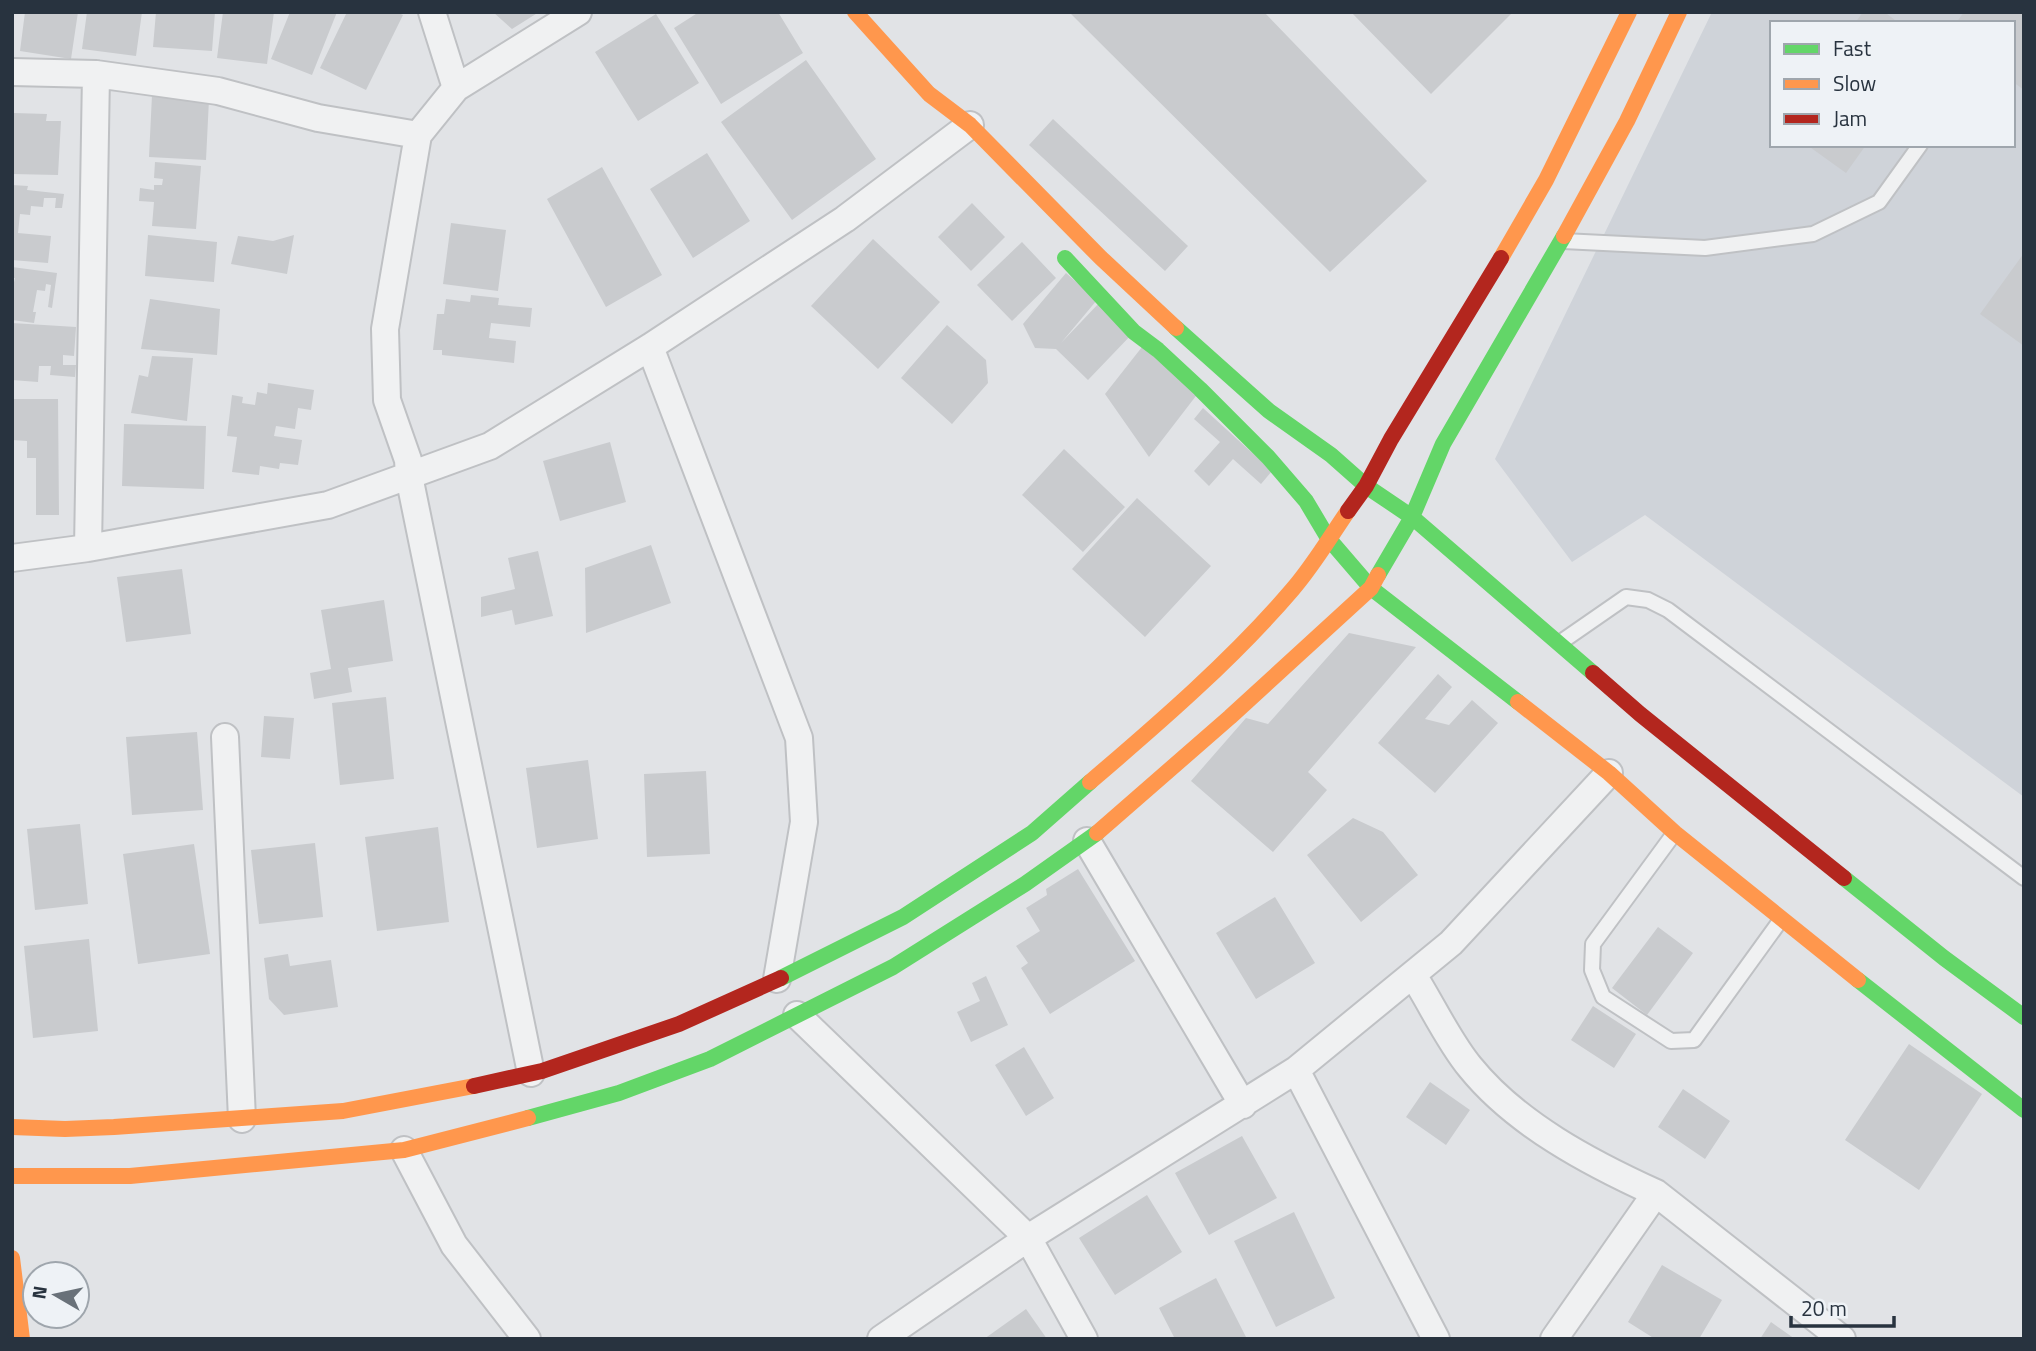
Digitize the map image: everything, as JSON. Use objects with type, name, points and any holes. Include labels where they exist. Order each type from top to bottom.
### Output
[{"type":"street","points":[[432,12],[456,88]]},
{"type":"street","points":[[531,1073],[409,476],[408,460],[387,400],[385,329],[418,135],[456,88],[578,12]]},
{"type":"street","points":[[855,12],[929,94],[960,139]]},
{"type":"street","points":[[12,1127],[65,1129],[242,1119],[354,1109],[531,1073],[679,1024],[777,979],[903,917],[1032,833],[1146,734],[1265,621],[1295,587],[1366,485],[1391,439],[1489,280],[1546,180],[1629,12]]},
{"type":"street","points":[[12,1176],[130,1176],[404,1150],[619,1093],[710,1059],[916,953],[1087,841],[1230,717],[1371,588],[1412,517],[1443,444],[1562,241],[1632,111],[1679,12]]},
{"type":"street","points":[[12,72],[96,74],[218,91],[318,118],[418,135]]},
{"type":"street","points":[[88,548],[96,74]]},
{"type":"street","points":[[929,94],[960,139],[1101,258],[1269,411],[1412,517],[1640,714],[1944,958],[2024,1017]]},
{"type":"street","points":[[12,558],[88,548],[328,505],[490,446],[650,347],[845,219],[960,139]]},
{"type":"street","points":[[1054,247],[1134,332],[1184,373],[1268,457],[1306,501],[1328,538],[1371,588],[1609,773],[1781,920],[2024,1110]]},
{"type":"street","points":[[650,347],[799,738],[804,822],[777,979]]},
{"type":"street","points":[[225,737],[242,1119]]},
{"type":"street","points":[[881,1339],[1028,1238],[1296,1070],[1451,943],[1609,773]]},
{"type":"street","points":[[1087,841],[1243,1105]]},
{"type":"street","points":[[1413,975],[1468,1065],[1499,1099],[1551,1136],[1621,1178],[1656,1194],[1842,1339]]},
{"type":"street","points":[[797,1015],[1028,1238],[1084,1339]]},
{"type":"street","points":[[1296,1070],[1436,1339]]},
{"type":"street","points":[[404,1150],[454,1245],[527,1339]]},
{"type":"street","points":[[1554,1339],[1656,1194]]},
{"type":"street","points":[[12,1258],[22,1339]]},
{"type":"lane","points":[[1562,241],[1705,248],[1813,234],[1879,202],[1919,147]]},
{"type":"lane","points":[[1559,644],[1626,597],[1648,600],[1668,610],[2024,878]]},
{"type":"lane","points":[[1675,832],[1593,944],[1592,970],[1603,997],[1671,1041],[1694,1040],[1781,920]]},
{"type":"shaded area","points":[[1712,12],[2024,12],[2024,797],[1645,515],[1572,562],[1495,459]]},
{"type":"building","points":[[25,12],[78,12],[71,59],[20,51]]},
{"type":"building","points":[[87,12],[142,12],[136,56],[82,49]]},
{"type":"building","points":[[156,12],[215,12],[212,51],[153,47]]},
{"type":"building","points":[[223,12],[274,12],[267,64],[217,58]]},
{"type":"building","points":[[290,12],[337,12],[312,75],[271,59]]},
{"type":"building","points":[[347,12],[396,12],[403,15],[366,90],[320,68]]},
{"type":"building","points":[[493,12],[539,12],[512,29]]},
{"type":"building","points":[[699,12],[778,12],[803,53],[721,104],[674,28]]},
{"type":"building","points":[[1069,12],[1264,12],[1427,181],[1330,272]]},
{"type":"building","points":[[1351,12],[1513,12],[1431,94]]},
{"type":"building","points":[[1863,12],[1888,12],[1896,21],[1856,21]]},
{"type":"building","points":[[1964,12],[2024,12],[2024,90],[2015,83],[2015,21],[1957,21]]},
{"type":"building","points":[[656,14],[699,83],[638,121],[595,52]]},
{"type":"building","points":[[806,60],[876,159],[792,220],[721,122]]},
{"type":"building","points":[[152,95],[209,99],[206,160],[149,157]]},
{"type":"building","points":[[14,113],[47,114],[46,121],[61,121],[58,175],[12,174]]},
{"type":"building","points":[[1053,119],[1188,246],[1165,271],[1029,145]]},
{"type":"building","points":[[1810,147],[1865,147],[1846,173]]},
{"type":"building","points":[[707,153],[750,221],[693,258],[650,189]]},
{"type":"building","points":[[155,162],[201,166],[196,229],[152,226],[154,202],[139,201],[140,188],[154,190],[154,185],[162,185],[163,179],[154,178]]},
{"type":"building","points":[[602,167],[662,275],[606,307],[547,199]]},
{"type":"building","points":[[12,185],[28,186],[27,190],[64,194],[62,208],[55,208],[56,198],[44,198],[43,207],[31,206],[30,215],[20,214],[18,233],[51,236],[48,263],[12,260]]},
{"type":"building","points":[[972,203],[1005,237],[971,271],[938,237]]},
{"type":"building","points":[[451,223],[506,230],[498,291],[443,284]]},
{"type":"building","points":[[148,235],[217,242],[214,282],[145,276]]},
{"type":"building","points":[[294,235],[287,274],[231,264],[238,236],[273,241]]},
{"type":"building","points":[[873,239],[940,302],[878,369],[811,306]]},
{"type":"building","points":[[1022,242],[1056,278],[1012,321],[977,285]]},
{"type":"building","points":[[2024,253],[2024,346],[1980,314]]},
{"type":"building","points":[[12,267],[57,273],[52,308],[48,307],[51,285],[46,284],[45,291],[37,290],[34,323],[12,320],[15,278],[12,278]]},
{"type":"building","points":[[1066,273],[1097,300],[1061,343],[1101,301],[1134,332],[1088,380],[1056,349],[1035,348],[1023,324]]},
{"type":"building","points":[[471,295],[499,298],[498,305],[532,308],[530,327],[491,323],[489,338],[516,341],[514,363],[442,355],[442,350],[433,350],[437,314],[444,314],[446,299],[470,302]]},
{"type":"building","points":[[150,299],[220,309],[217,355],[141,349]]},
{"type":"building","points":[[12,323],[76,327],[74,356],[63,355],[63,365],[76,365],[75,377],[50,375],[51,366],[39,366],[38,382],[12,380]]},
{"type":"building","points":[[947,325],[986,360],[988,383],[952,424],[901,378]]},
{"type":"building","points":[[1142,347],[1199,392],[1149,457],[1105,394]]},
{"type":"building","points":[[152,356],[193,358],[187,421],[131,413],[139,375],[148,377]]},
{"type":"building","points":[[268,383],[314,390],[311,410],[298,408],[295,429],[276,426],[274,436],[302,440],[298,465],[280,463],[279,469],[260,466],[259,475],[232,472],[237,437],[227,436],[232,395],[243,397],[242,403],[255,405],[257,392],[267,394]]},
{"type":"building","points":[[12,399],[58,399],[59,515],[36,515],[36,458],[27,458],[27,441],[12,440]]},
{"type":"building","points":[[1203,408],[1272,471],[1261,484],[1233,459],[1209,486],[1194,471],[1220,442],[1194,419]]},
{"type":"building","points":[[124,424],[206,426],[204,489],[122,486]]},
{"type":"building","points":[[610,442],[626,502],[560,521],[543,461]]},
{"type":"building","points":[[1064,449],[1125,507],[1083,552],[1022,495]]},
{"type":"building","points":[[1137,498],[1211,566],[1145,637],[1072,569]]},
{"type":"building","points":[[651,545],[671,603],[586,633],[585,568]]},
{"type":"building","points":[[538,551],[553,616],[515,625],[512,610],[481,617],[481,597],[515,589],[508,558]]},
{"type":"building","points":[[182,569],[191,634],[126,642],[117,577]]},
{"type":"building","points":[[384,600],[393,661],[348,668],[352,692],[314,699],[310,673],[331,669],[321,610]]},
{"type":"building","points":[[1349,633],[1416,647],[1308,772],[1327,790],[1273,852],[1191,781],[1246,718],[1268,724]]},
{"type":"building","points":[[1438,674],[1452,687],[1425,719],[1449,725],[1472,700],[1498,723],[1435,793],[1378,743]]},
{"type":"building","points":[[386,697],[394,779],[340,785],[332,703]]},
{"type":"building","points":[[264,716],[294,718],[290,759],[261,757]]},
{"type":"building","points":[[197,732],[203,810],[132,815],[126,737]]},
{"type":"building","points":[[588,760],[598,839],[537,848],[526,768]]},
{"type":"building","points":[[706,771],[710,854],[647,857],[644,774]]},
{"type":"building","points":[[1353,818],[1383,832],[1418,875],[1361,922],[1307,855]]},
{"type":"building","points":[[80,824],[88,904],[35,910],[27,829]]},
{"type":"building","points":[[438,827],[449,922],[377,931],[365,837]]},
{"type":"building","points":[[315,843],[323,917],[259,924],[251,850]]},
{"type":"building","points":[[194,844],[210,954],[138,964],[123,854]]},
{"type":"building","points":[[1078,869],[1135,961],[1050,1014],[1021,968],[1028,963],[1016,946],[1040,931],[1026,908],[1047,895],[1046,889]]},
{"type":"building","points":[[1275,897],[1315,963],[1256,999],[1216,933]]},
{"type":"building","points":[[1658,927],[1693,953],[1647,1015],[1612,988]]},
{"type":"building","points":[[89,939],[98,1031],[33,1038],[24,946]]},
{"type":"building","points":[[288,954],[290,966],[331,960],[338,1007],[284,1015],[269,999],[264,958]]},
{"type":"building","points":[[986,976],[1008,1025],[971,1042],[957,1012],[980,1001],[972,983]]},
{"type":"building","points":[[1593,1006],[1636,1034],[1614,1068],[1571,1040]]},
{"type":"building","points":[[1909,1044],[1982,1094],[1919,1190],[1845,1140]]},
{"type":"building","points":[[1024,1047],[1054,1098],[1026,1116],[995,1065]]},
{"type":"building","points":[[1430,1082],[1470,1110],[1446,1145],[1406,1117]]},
{"type":"building","points":[[1683,1089],[1730,1121],[1705,1159],[1658,1127]]},
{"type":"building","points":[[1242,1136],[1277,1198],[1209,1235],[1175,1173]]},
{"type":"building","points":[[1147,1195],[1182,1252],[1115,1295],[1079,1238]]},
{"type":"building","points":[[1294,1212],[1335,1298],[1276,1327],[1234,1241]]},
{"type":"building","points":[[1662,1265],[1722,1300],[1699,1339],[1655,1339],[1628,1322]]},
{"type":"building","points":[[1216,1278],[1247,1339],[1175,1339],[1159,1308]]},
{"type":"building","points":[[1026,1309],[1047,1339],[984,1339]]},
{"type":"building","points":[[1771,1322],[1795,1339],[1760,1339]]},
{"type":"traffic: fast","points":[[1378,575],[1412,517],[1443,444],[1564,236]]},
{"type":"traffic: fast","points":[[1065,258],[1134,332],[1200,389],[1268,457],[1306,501],[1328,538],[1371,588],[1518,702]]},
{"type":"traffic: fast","points":[[1176,328],[1269,411],[1331,455],[1366,486],[1412,517],[1593,673]]},
{"type":"traffic: fast","points":[[781,978],[903,917],[1032,833],[1090,782]]},
{"type":"traffic: fast","points":[[528,1118],[619,1093],[710,1059],[893,967],[1025,884],[1097,833]]},
{"type":"traffic: fast","points":[[1844,878],[1944,958],[2024,1017]]},
{"type":"traffic: fast","points":[[1858,980],[2024,1110]]},
{"type":"traffic: slow","points":[[855,12],[929,94],[970,125],[1101,258],[1176,328]]},
{"type":"traffic: slow","points":[[1501,258],[1546,180],[1629,12]]},
{"type":"traffic: slow","points":[[1564,236],[1627,121],[1679,12]]},
{"type":"traffic: slow","points":[[1090,782],[1169,714],[1269,616],[1300,581],[1348,511]]},
{"type":"traffic: slow","points":[[1097,833],[1230,717],[1371,588],[1378,575]]},
{"type":"traffic: slow","points":[[1518,702],[1609,773],[1675,833],[1858,980]]},
{"type":"traffic: slow","points":[[12,1127],[114,1127],[343,1111],[474,1086]]},
{"type":"traffic: slow","points":[[12,1176],[130,1176],[404,1150],[528,1118]]},
{"type":"traffic: slow","points":[[12,1258],[22,1339]]},
{"type":"traffic: jam","points":[[1348,511],[1366,486],[1391,439],[1501,258]]},
{"type":"traffic: jam","points":[[1593,673],[1844,878]]},
{"type":"traffic: jam","points":[[474,1086],[542,1071],[679,1024],[781,978]]}]
